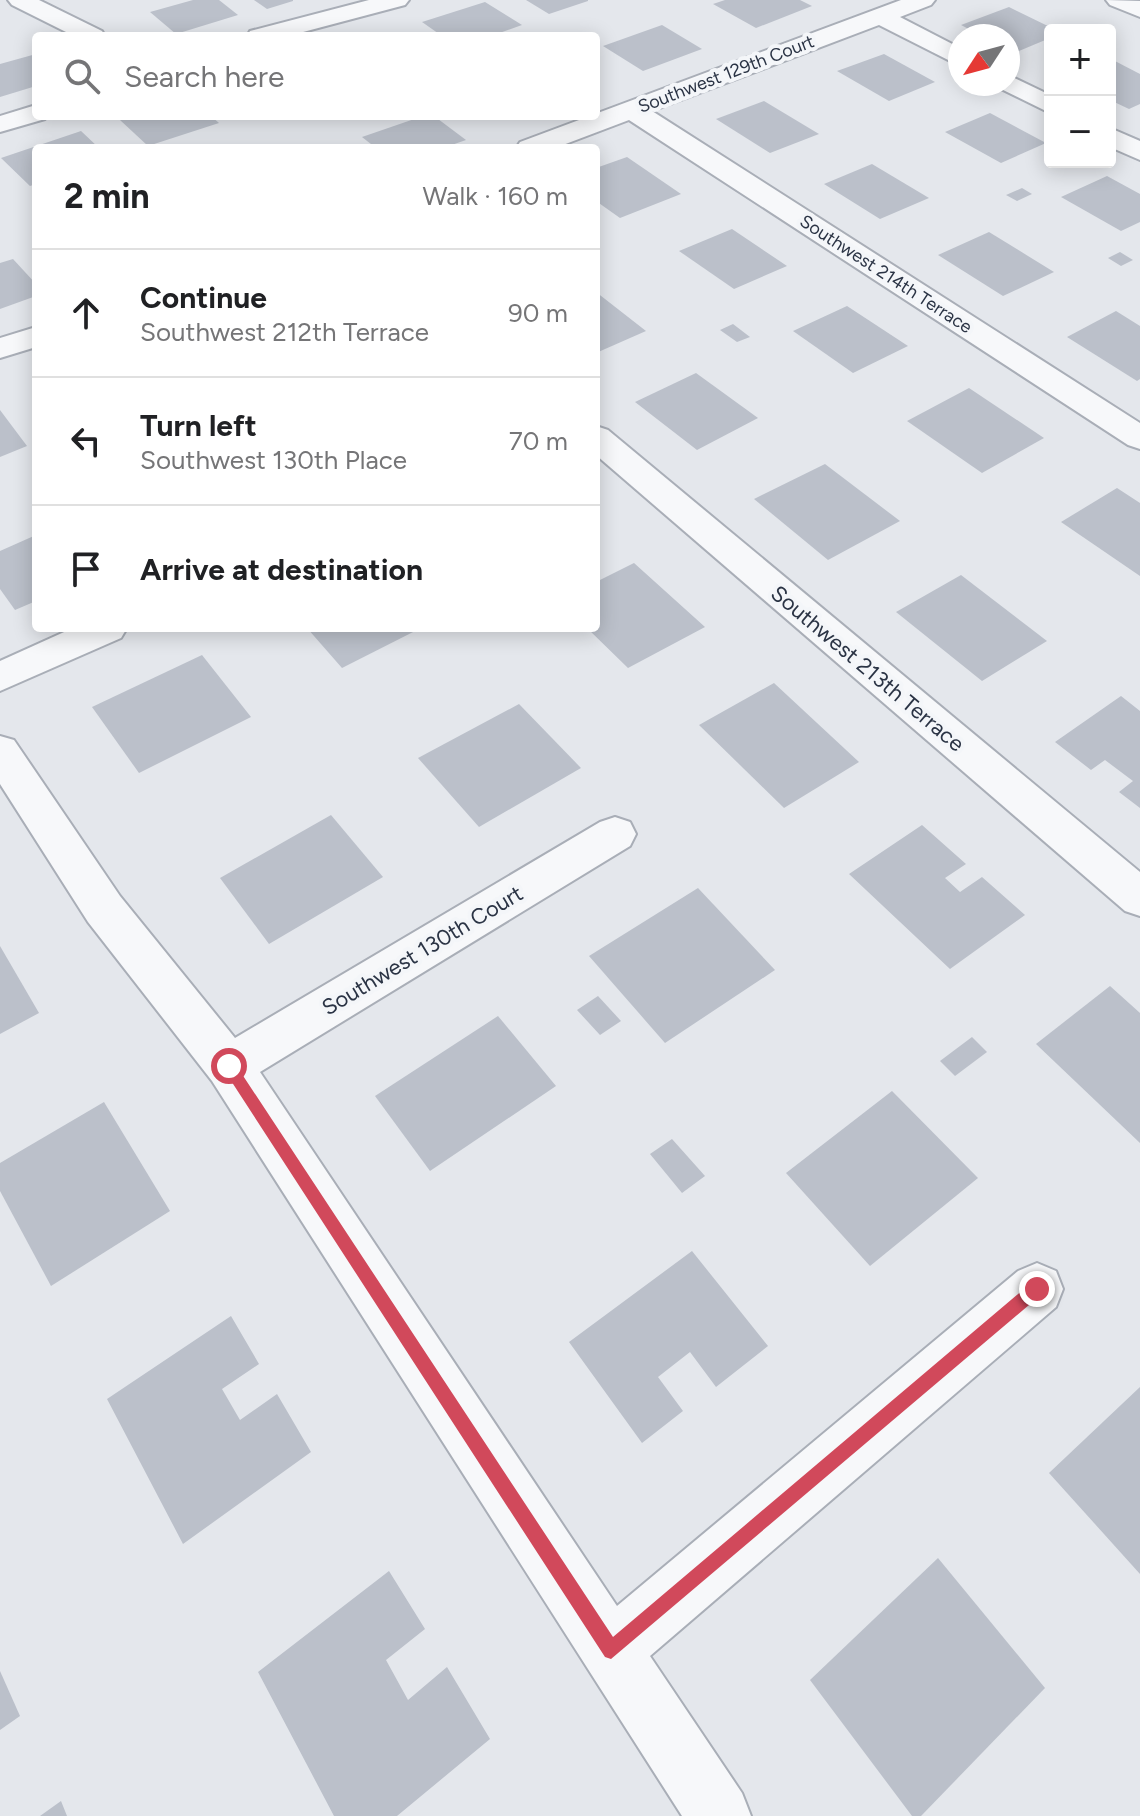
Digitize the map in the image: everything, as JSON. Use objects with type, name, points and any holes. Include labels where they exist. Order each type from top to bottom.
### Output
[{"type":"street","points":[[20,0],[85,32]]},
{"type":"street","points":[[274,32],[397,0]]},
{"type":"street","name":"Southwest 129th Court","points":[[540,144],[923,0]]},
{"type":"street","points":[[1118,0],[1140,10]]},
{"type":"street","points":[[880,16],[948,52]]},
{"type":"street","points":[[1020,89],[1044,102]]},
{"type":"street","name":"Southwest 214th Terrace","points":[[631,109],[1140,438]]},
{"type":"street","points":[[0,124],[32,114]]},
{"type":"street","points":[[1116,139],[1140,152]]},
{"type":"street","points":[[0,349],[32,337]]},
{"type":"street","name":"Southwest 213th Terrace","points":[[600,440],[1140,898]]},
{"type":"street","points":[[0,677],[99,632]]},
{"type":"street","points":[[0,751],[104,909],[229,1066],[719,1816]]},
{"type":"street","name":"Southwest 130th Court","points":[[229,1066],[615,834]]},
{"type":"street","points":[[611,1650],[1037,1289]]},
{"type":"building","points":[[193,0],[219,0],[238,15],[174,32],[150,12]]},
{"type":"building","points":[[254,0],[293,0],[293,1],[267,9]]},
{"type":"building","points":[[526,0],[588,0],[588,1],[549,14]]},
{"type":"building","points":[[725,0],[800,0],[812,6],[756,28],[713,4]]},
{"type":"building","points":[[485,2],[522,25],[502,32],[436,32],[422,22]]},
{"type":"building","points":[[1009,7],[1044,24],[1044,40],[1020,50],[1020,24],[964,24]]},
{"type":"building","points":[[662,25],[702,49],[643,71],[603,46]]},
{"type":"building","points":[[884,54],[935,82],[889,101],[837,71]]},
{"type":"building","points":[[32,55],[32,87],[0,97],[0,64]]},
{"type":"building","points":[[1116,62],[1140,74],[1140,104],[1129,109],[1116,103]]},
{"type":"building","points":[[764,101],[819,134],[770,153],[716,119]]},
{"type":"building","points":[[990,113],[1044,144],[1001,163],[945,132]]},
{"type":"building","points":[[120,120],[216,120],[219,123],[154,144],[146,144]]},
{"type":"building","points":[[411,120],[439,120],[466,140],[454,144],[371,144],[362,137]]},
{"type":"building","points":[[81,131],[95,144],[42,144]]},
{"type":"building","points":[[32,148],[32,185],[30,186],[1,158]]},
{"type":"building","points":[[627,157],[681,194],[620,218],[600,204],[600,167]]},
{"type":"building","points":[[872,164],[929,198],[880,219],[824,184]]},
{"type":"building","points":[[1107,176],[1140,194],[1140,222],[1121,231],[1061,197]]},
{"type":"building","points":[[1022,188],[1032,194],[1017,201],[1006,195]]},
{"type":"building","points":[[732,229],[787,266],[734,289],[679,251]]},
{"type":"building","points":[[989,232],[1054,272],[1003,296],[938,255]]},
{"type":"building","points":[[1120,252],[1133,260],[1121,266],[1108,258]]},
{"type":"building","points":[[13,259],[32,280],[32,297],[0,309],[0,263]]},
{"type":"building","points":[[600,295],[646,331],[600,351]]},
{"type":"building","points":[[847,306],[908,346],[853,373],[793,331]]},
{"type":"building","points":[[1116,311],[1140,326],[1140,379],[1137,381],[1067,337]]},
{"type":"building","points":[[733,324],[750,337],[737,342],[720,330]]},
{"type":"building","points":[[696,373],[758,418],[697,450],[635,402]]},
{"type":"building","points":[[969,388],[1044,438],[982,473],[907,421]]},
{"type":"building","points":[[0,410],[27,446],[0,457]]},
{"type":"building","points":[[825,464],[900,521],[828,560],[754,499]]},
{"type":"building","points":[[1117,488],[1140,503],[1140,576],[1061,522]]},
{"type":"building","points":[[32,537],[32,603],[15,610],[0,589],[0,551]]},
{"type":"building","points":[[634,563],[705,627],[628,668],[591,632],[600,632],[600,580]]},
{"type":"building","points":[[961,575],[1047,641],[982,681],[896,612]]},
{"type":"building","points":[[310,632],[413,632],[342,668]]},
{"type":"building","points":[[202,655],[251,717],[139,773],[92,707]]},
{"type":"building","points":[[774,683],[859,762],[784,808],[699,725]]},
{"type":"building","points":[[1121,696],[1140,711],[1140,808],[1119,792],[1133,781],[1105,760],[1091,770],[1055,742]]},
{"type":"building","points":[[519,704],[581,768],[479,827],[418,758]]},
{"type":"building","points":[[331,815],[383,877],[269,944],[220,878]]},
{"type":"building","points":[[922,825],[966,864],[945,878],[960,892],[982,877],[1025,915],[950,969],[849,874]]},
{"type":"building","points":[[698,888],[775,970],[665,1043],[589,956]]},
{"type":"building","points":[[0,946],[39,1013],[0,1034]]},
{"type":"building","points":[[1110,986],[1140,1013],[1140,1143],[1036,1044]]},
{"type":"building","points":[[598,996],[621,1021],[600,1035],[577,1010]]},
{"type":"building","points":[[498,1016],[556,1086],[430,1171],[375,1096]]},
{"type":"building","points":[[972,1037],[987,1052],[955,1076],[940,1061]]},
{"type":"building","points":[[892,1091],[978,1178],[870,1266],[786,1173]]},
{"type":"building","points":[[104,1102],[170,1211],[51,1286],[0,1191],[0,1163]]},
{"type":"building","points":[[672,1139],[705,1176],[682,1193],[650,1154]]},
{"type":"building","points":[[692,1251],[768,1346],[716,1387],[690,1352],[658,1377],[683,1411],[642,1443],[569,1342]]},
{"type":"building","points":[[231,1316],[259,1364],[222,1389],[240,1420],[277,1394],[311,1452],[183,1544],[107,1399]]},
{"type":"building","points":[[1140,1387],[1140,1574],[1049,1473]]},
{"type":"building","points":[[938,1558],[1045,1688],[921,1816],[912,1816],[810,1680]]},
{"type":"building","points":[[389,1571],[425,1629],[386,1660],[408,1700],[447,1667],[490,1739],[397,1816],[334,1816],[258,1672]]},
{"type":"building","points":[[0,1671],[20,1716],[0,1730]]},
{"type":"building","points":[[61,1801],[67,1816],[40,1816]]},
{"type":"route","points":[[229,1066],[611,1650],[1037,1289]]}]
